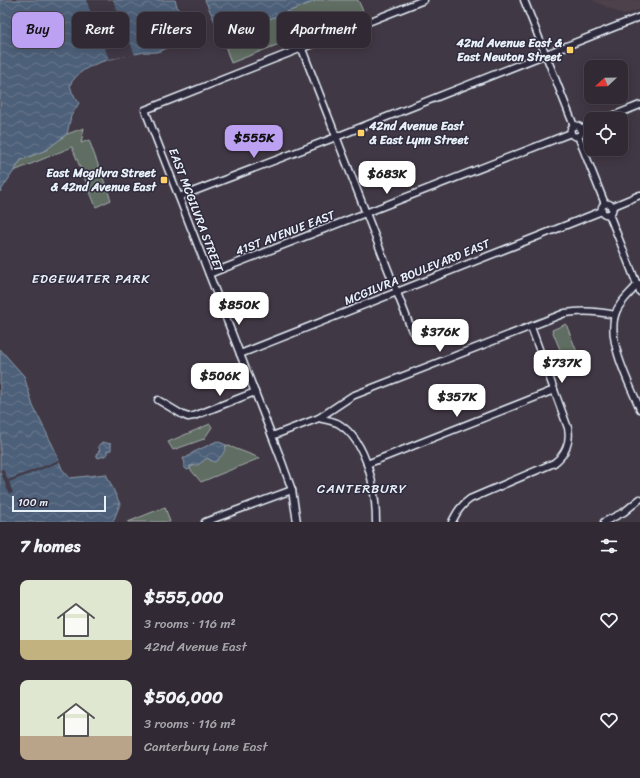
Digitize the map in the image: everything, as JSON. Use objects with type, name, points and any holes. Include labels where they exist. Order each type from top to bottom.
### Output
[{"type":"street","points":[[412,331],[302,49],[424,0]]},
{"type":"street","points":[[524,0],[574,126]]},
{"type":"street","points":[[179,197],[336,137],[640,17]]},
{"type":"street","name":"EAST MCGILVRA STREET","points":[[297,522],[292,490],[272,436],[144,110],[302,49]]},
{"type":"street","points":[[622,112],[640,105]]},
{"type":"street","points":[[574,126],[578,126],[581,129]]},
{"type":"street","points":[[574,126],[571,128],[571,132],[574,136],[578,136]]},
{"type":"street","points":[[578,136],[581,133],[581,129]]},
{"type":"street","name":"41ST AVENUE EAST","points":[[209,274],[571,132]]},
{"type":"street","points":[[578,136],[605,204]]},
{"type":"street","points":[[605,204],[611,206],[640,195]]},
{"type":"street","points":[[605,204],[602,206],[602,211],[604,214],[609,214]]},
{"type":"street","points":[[609,214],[612,210],[611,206]]},
{"type":"street","name":"MCGILVRA BOULEVARD EAST","points":[[240,354],[602,211]]},
{"type":"street","points":[[609,214],[639,285],[640,292]]},
{"type":"street","points":[[639,285],[623,302],[615,315],[615,336],[619,358],[640,409]]},
{"type":"street","points":[[272,436],[319,418],[352,396],[565,313],[583,310],[601,311],[615,315]]},
{"type":"street","points":[[452,522],[462,505],[470,499],[554,463],[560,459],[565,451],[568,443],[568,428],[530,327]]},
{"type":"street","points":[[367,464],[554,390]]},
{"type":"street","points":[[158,400],[188,417],[255,392]]},
{"type":"street","points":[[319,418],[338,424],[350,432],[359,447],[367,464],[373,485],[376,507],[376,522]]},
{"type":"street","points":[[205,522],[292,490]]},
{"type":"street","points":[[604,522],[624,512],[640,500]]},
{"type":"shaded area","points":[[592,0],[640,0],[640,9],[624,15]]},
{"type":"green space","points":[[318,0],[358,0],[363,11],[360,12],[287,12]]},
{"type":"green space","points":[[277,16],[277,45],[231,63],[226,48],[269,48],[269,19]]},
{"type":"green space","points":[[84,128],[81,143],[89,140],[111,200],[96,207],[72,147],[14,171],[21,160],[46,150],[67,134]]},
{"type":"green space","points":[[566,324],[577,352],[563,357],[552,330]]},
{"type":"green space","points":[[210,424],[212,427],[204,439],[173,450],[168,442]]},
{"type":"green space","points":[[226,445],[260,458],[201,482],[190,469],[190,466],[193,466],[207,458],[212,461],[226,447]]},
{"type":"green space","points":[[165,507],[170,522],[128,522]]},
{"type":"water","points":[[0,0],[175,0],[179,12],[137,12],[137,48],[166,48],[156,52],[142,52],[101,62],[83,71],[76,77],[70,85],[72,92],[79,103],[71,116],[67,134],[46,150],[21,160],[0,192]]},
{"type":"water","points":[[205,0],[318,0],[287,12],[277,12],[277,16],[269,19],[269,12],[214,12],[214,20]]},
{"type":"water","points":[[0,349],[24,376],[33,406],[54,448],[62,469],[70,478],[106,474],[120,504],[113,522],[0,522]]},
{"type":"water","points":[[217,441],[226,445],[222,455],[215,462],[207,458],[198,465],[190,466],[190,469],[187,470],[183,466],[185,463],[183,458],[186,458],[192,453]]},
{"type":"water","points":[[102,442],[111,444],[111,450],[107,451],[107,455],[98,458],[96,454],[100,450],[98,446]]},
{"type":"pier","points":[[86,0],[113,0],[118,12],[91,12]]},
{"type":"pier","points":[[129,40],[135,55],[109,59],[105,48],[129,48]]},
{"type":"pier","points":[[59,460],[60,462],[9,482],[13,493],[9,494],[0,470],[3,469],[8,480]]},
{"type":"place","name":"42nd Avenue East & East Newton Street","points":[[570,50]]},
{"type":"place","name":"42nd Avenue East & East Lynn Street","points":[[361,133]]},
{"type":"place","name":"East Mcgilvra Street & 42nd Avenue East","points":[[164,180]]},
{"type":"district","name":"EDGEWATER PARK","points":[[91,278]]},
{"type":"district","name":"CANTERBURY","points":[[362,488]]}]
